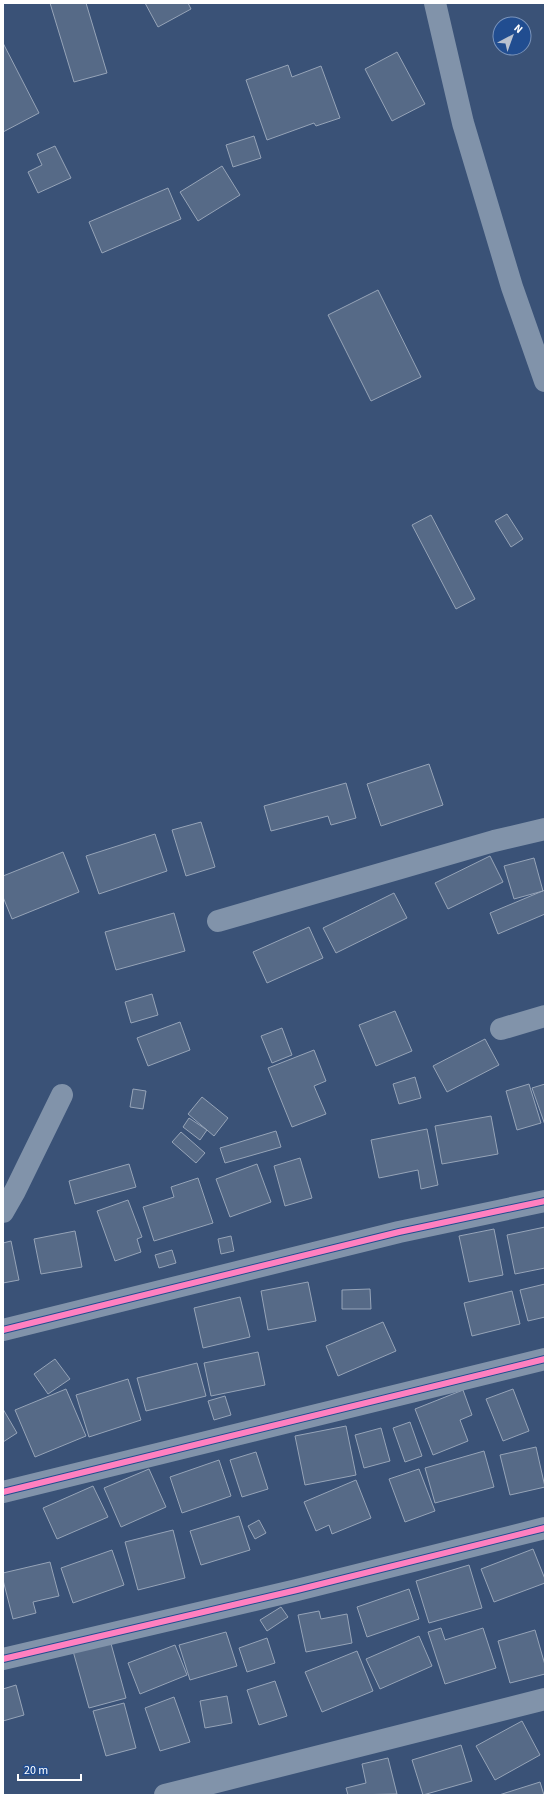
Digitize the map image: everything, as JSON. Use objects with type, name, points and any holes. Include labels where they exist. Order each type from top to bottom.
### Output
[{"type":"street","points":[[435,3],[463,123],[512,287],[545,381]]},
{"type":"street","points":[[218,921],[494,841],[545,829]]},
{"type":"street","points":[[501,1029],[545,1016]]},
{"type":"street","points":[[3,1212],[15,1191],[62,1094]]},
{"type":"street","points":[[3,1330],[399,1232],[545,1201]]},
{"type":"street","points":[[3,1492],[545,1359]]},
{"type":"street","points":[[3,1659],[297,1590],[545,1528]]},
{"type":"street","points":[[165,1795],[545,1699]]},
{"type":"building","points":[[50,3],[86,3],[107,73],[74,82]]},
{"type":"building","points":[[145,3],[188,3],[191,9],[158,27]]},
{"type":"building","points":[[3,43],[39,113],[3,132]]},
{"type":"building","points":[[397,52],[425,104],[392,121],[365,69]]},
{"type":"building","points":[[288,65],[292,77],[321,66],[340,118],[316,126],[314,123],[267,140],[246,80]]},
{"type":"building","points":[[254,136],[261,158],[233,167],[226,145]]},
{"type":"building","points":[[55,146],[71,178],[38,193],[28,172],[42,165],[37,154]]},
{"type":"building","points":[[222,166],[240,195],[198,221],[180,192]]},
{"type":"building","points":[[168,188],[181,219],[102,253],[89,222]]},
{"type":"building","points":[[378,290],[421,377],[371,401],[328,315]]},
{"type":"building","points":[[507,514],[523,539],[511,547],[495,521]]},
{"type":"building","points":[[431,515],[475,599],[456,609],[412,525]]},
{"type":"building","points":[[429,764],[443,805],[381,826],[367,784]]},
{"type":"building","points":[[346,783],[356,818],[331,825],[328,816],[271,831],[264,806]]},
{"type":"building","points":[[201,822],[215,867],[186,876],[172,830]]},
{"type":"building","points":[[155,834],[167,871],[99,894],[86,856]]},
{"type":"building","points":[[63,852],[79,892],[12,919],[3,897],[3,876]]},
{"type":"building","points":[[490,856],[503,882],[448,909],[435,883]]},
{"type":"building","points":[[534,858],[543,891],[514,899],[504,866]]},
{"type":"building","points":[[545,890],[545,914],[498,934],[490,913]]},
{"type":"building","points":[[394,893],[407,918],[336,953],[323,928]]},
{"type":"building","points":[[174,913],[185,951],[116,970],[105,932]]},
{"type":"building","points":[[309,927],[323,958],[267,983],[253,952]]},
{"type":"building","points":[[152,994],[158,1015],[131,1023],[125,1002]]},
{"type":"building","points":[[395,1011],[412,1051],[376,1066],[359,1025]]},
{"type":"building","points":[[180,1022],[190,1050],[148,1066],[137,1038]]},
{"type":"building","points":[[282,1028],[292,1055],[272,1063],[261,1036]]},
{"type":"building","points":[[485,1039],[499,1065],[447,1092],[433,1066]]},
{"type":"building","points":[[314,1050],[326,1081],[314,1086],[326,1114],[292,1127],[268,1068]]},
{"type":"building","points":[[415,1077],[421,1098],[399,1104],[393,1084]]},
{"type":"building","points":[[529,1084],[541,1123],[517,1130],[506,1091]]},
{"type":"building","points":[[545,1084],[545,1125],[532,1088]]},
{"type":"building","points":[[133,1089],[146,1091],[143,1109],[130,1107]]},
{"type":"building","points":[[202,1097],[228,1118],[214,1136],[188,1114]]},
{"type":"building","points":[[491,1116],[498,1154],[442,1164],[435,1126]]},
{"type":"building","points":[[189,1118],[207,1130],[200,1140],[183,1127]]},
{"type":"building","points":[[427,1129],[438,1185],[421,1189],[418,1170],[379,1178],[371,1140]]},
{"type":"building","points":[[276,1131],[281,1147],[225,1163],[220,1148]]},
{"type":"building","points":[[181,1132],[205,1153],[196,1163],[172,1142]]},
{"type":"building","points":[[300,1158],[312,1198],[285,1206],[274,1166]]},
{"type":"building","points":[[129,1164],[136,1187],[75,1204],[69,1181]]},
{"type":"building","points":[[257,1164],[271,1202],[230,1217],[216,1179]]},
{"type":"building","points":[[198,1178],[213,1223],[154,1241],[143,1207],[174,1197],[171,1187]]},
{"type":"building","points":[[128,1200],[142,1237],[137,1239],[141,1252],[115,1261],[97,1211]]},
{"type":"building","points":[[545,1227],[545,1268],[515,1274],[507,1235]]},
{"type":"building","points":[[494,1229],[503,1275],[469,1282],[459,1236]]},
{"type":"building","points":[[75,1231],[82,1267],[41,1274],[34,1239]]},
{"type":"building","points":[[231,1236],[234,1251],[221,1254],[218,1239]]},
{"type":"building","points":[[11,1241],[19,1280],[3,1283],[3,1243]]},
{"type":"building","points":[[172,1250],[176,1263],[159,1268],[155,1255]]},
{"type":"building","points":[[308,1282],[316,1321],[268,1330],[261,1291]]},
{"type":"building","points":[[545,1284],[545,1317],[528,1321],[520,1290]]},
{"type":"building","points":[[370,1289],[371,1309],[342,1309],[342,1290]]},
{"type":"building","points":[[512,1291],[520,1324],[472,1336],[464,1303]]},
{"type":"building","points":[[240,1297],[250,1337],[203,1348],[194,1308]]},
{"type":"building","points":[[383,1322],[396,1351],[338,1376],[326,1346]]},
{"type":"building","points":[[258,1352],[265,1385],[211,1396],[204,1363]]},
{"type":"building","points":[[55,1359],[70,1379],[48,1394],[34,1374]]},
{"type":"building","points":[[197,1363],[206,1396],[146,1411],[137,1378]]},
{"type":"building","points":[[128,1379],[141,1420],[89,1437],[76,1395]]},
{"type":"building","points":[[66,1389],[86,1436],[35,1457],[15,1410]]},
{"type":"building","points":[[513,1389],[529,1431],[503,1441],[486,1399]]},
{"type":"building","points":[[463,1390],[472,1415],[460,1420],[468,1441],[433,1455],[415,1409]]},
{"type":"building","points":[[225,1396],[231,1415],[214,1420],[208,1401]]},
{"type":"building","points":[[3,1409],[17,1433],[3,1442]]},
{"type":"building","points":[[410,1422],[422,1456],[405,1462],[393,1428]]},
{"type":"building","points":[[346,1426],[356,1475],[305,1485],[295,1436]]},
{"type":"building","points":[[381,1428],[390,1461],[364,1468],[355,1435]]},
{"type":"building","points":[[536,1447],[545,1487],[510,1495],[500,1455]]},
{"type":"building","points":[[484,1451],[494,1487],[435,1503],[425,1468]]},
{"type":"building","points":[[256,1452],[268,1489],[242,1497],[230,1460]]},
{"type":"building","points":[[219,1460],[231,1496],[182,1513],[170,1477]]},
{"type":"building","points":[[149,1469],[166,1507],[121,1527],[104,1488]]},
{"type":"building","points":[[419,1469],[435,1511],[405,1522],[389,1479]]},
{"type":"building","points":[[356,1480],[371,1518],[332,1534],[329,1525],[316,1531],[304,1502]]},
{"type":"building","points":[[93,1486],[108,1517],[57,1539],[43,1508]]},
{"type":"building","points":[[239,1516],[250,1550],[201,1565],[190,1531]]},
{"type":"building","points":[[259,1520],[266,1533],[255,1539],[248,1526]]},
{"type":"building","points":[[173,1530],[185,1578],[138,1590],[125,1542]]},
{"type":"building","points":[[533,1549],[545,1579],[545,1583],[494,1602],[481,1569]]},
{"type":"building","points":[[112,1550],[124,1585],[73,1603],[61,1568]]},
{"type":"building","points":[[50,1562],[59,1596],[33,1602],[36,1613],[13,1619],[3,1580],[3,1573]]},
{"type":"building","points":[[469,1565],[482,1608],[429,1623],[416,1581]]},
{"type":"building","points":[[409,1589],[419,1619],[367,1637],[357,1607]]},
{"type":"building","points":[[281,1607],[288,1617],[267,1631],[260,1620]]},
{"type":"building","points":[[319,1611],[321,1619],[347,1614],[352,1643],[306,1652],[298,1615]]},
{"type":"building","points":[[441,1628],[445,1640],[483,1628],[496,1668],[445,1684],[428,1632]]},
{"type":"building","points":[[535,1630],[545,1665],[545,1674],[510,1683],[498,1641]]},
{"type":"building","points":[[226,1632],[237,1666],[190,1680],[179,1645]]},
{"type":"building","points":[[419,1636],[432,1666],[380,1689],[366,1659]]},
{"type":"building","points":[[267,1638],[275,1663],[247,1672],[239,1648]]},
{"type":"building","points":[[110,1640],[126,1698],[89,1708],[73,1651]]},
{"type":"building","points":[[175,1645],[187,1675],[140,1694],[128,1663]]},
{"type":"building","points":[[357,1651],[373,1691],[322,1712],[305,1672]]},
{"type":"building","points":[[275,1681],[287,1716],[259,1725],[247,1690]]},
{"type":"building","points":[[16,1685],[24,1715],[3,1721],[3,1689]]},
{"type":"building","points":[[227,1696],[232,1723],[205,1728],[200,1701]]},
{"type":"building","points":[[174,1697],[190,1742],[160,1751],[145,1708]]},
{"type":"building","points":[[124,1703],[136,1748],[106,1756],[93,1711]]},
{"type":"building","points":[[522,1721],[540,1755],[495,1780],[476,1746]]},
{"type":"building","points":[[461,1745],[472,1781],[423,1795],[412,1760]]},
{"type":"building","points":[[388,1758],[397,1794],[348,1795],[346,1788],[366,1783],[362,1764]]},
{"type":"building","points":[[540,1782],[544,1795],[499,1795]]},
{"type":"cycle path","points":[[3,1330],[399,1232],[545,1201]]},
{"type":"cycle path","points":[[3,1492],[545,1359]]},
{"type":"cycle path","points":[[3,1659],[297,1590],[545,1528]]}]
